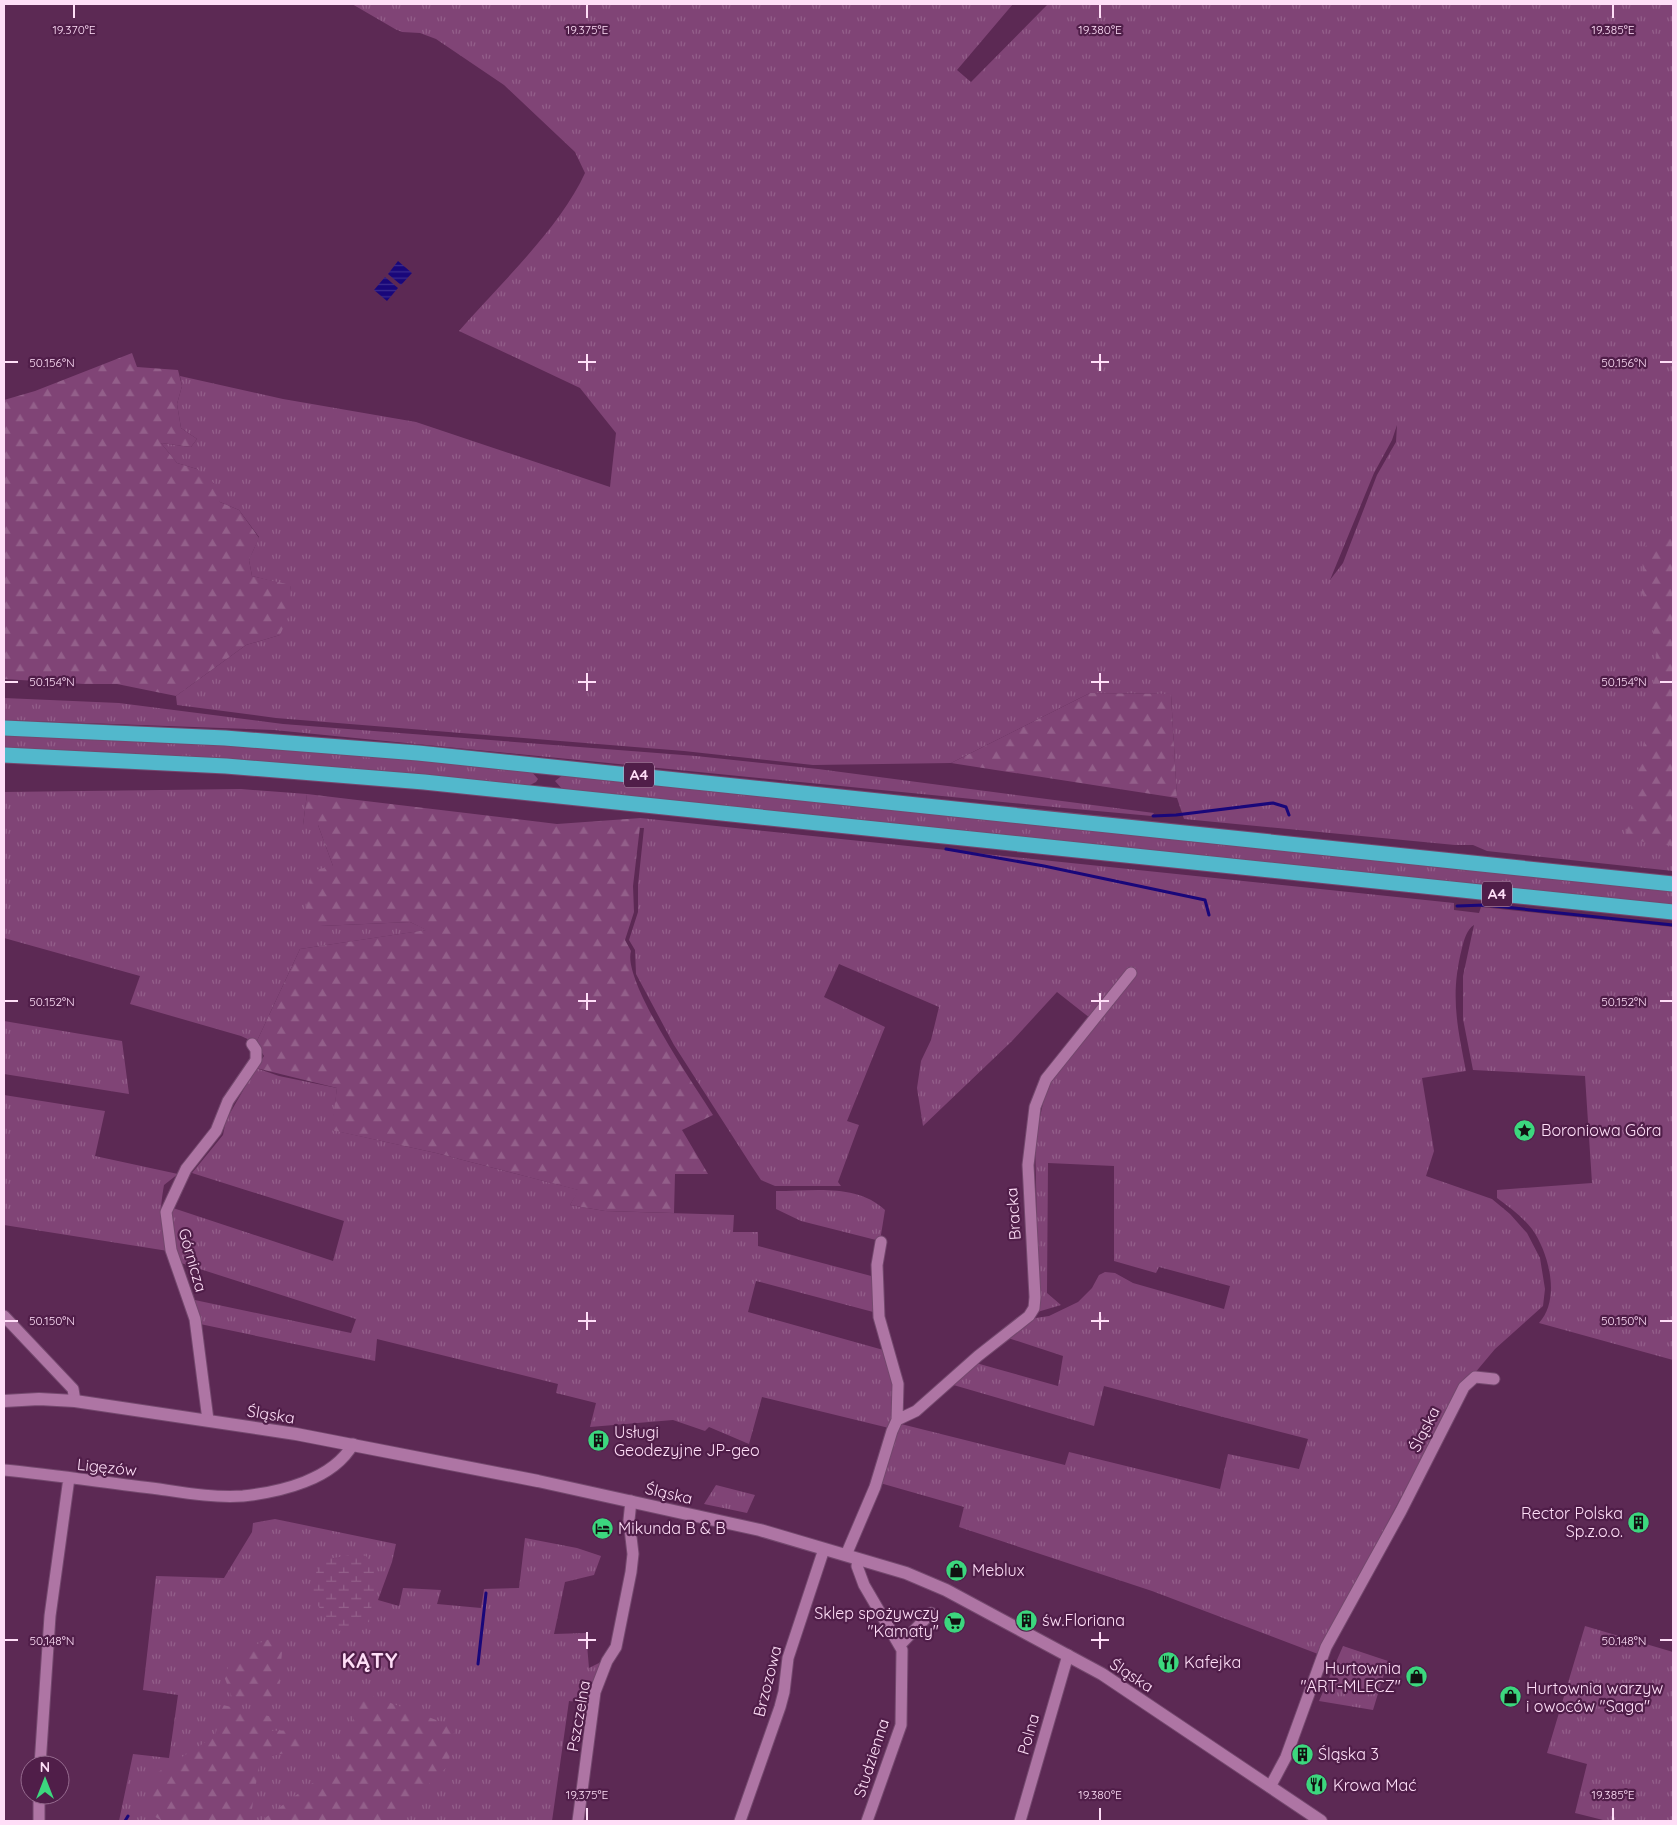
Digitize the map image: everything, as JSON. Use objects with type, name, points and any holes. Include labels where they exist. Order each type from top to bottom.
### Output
[{"type":"highway","name":"A4","points":[[4,728],[225,738],[418,753],[1673,884]]},
{"type":"highway","name":"A4","points":[[4,755],[167,762],[368,776],[1673,912]]},
{"type":"main road","name":"Śląska","points":[[4,1400],[75,1400],[353,1444],[631,1501],[760,1530],[852,1557],[923,1580],[1068,1656],[1130,1692],[1321,1821]]},
{"type":"street","name":"Bracka","points":[[897,1420],[916,1411],[978,1356],[1029,1316],[1034,1308],[1035,1296],[1028,1165],[1035,1107],[1046,1079],[1131,973]]},
{"type":"street","name":"Górnicza","points":[[208,1420],[195,1319],[171,1250],[166,1227],[166,1212],[186,1169],[216,1131],[228,1101],[256,1060],[256,1050],[252,1044]]},
{"type":"street","points":[[852,1557],[897,1420],[898,1384],[879,1317],[877,1265],[881,1242]]},
{"type":"street","points":[[4,1316],[74,1389],[75,1400]]},
{"type":"street","name":"Śląska","points":[[1270,1787],[1286,1757],[1326,1647],[1398,1517],[1464,1387],[1475,1377],[1494,1379]]},
{"type":"street","name":"Ligęzów","points":[[41,1755],[50,1616],[69,1478],[204,1495],[242,1496],[300,1484],[326,1471],[349,1451],[353,1444]]},
{"type":"street","points":[[4,1470],[69,1478]]},
{"type":"street","name":"Pszczelna","points":[[578,1821],[596,1692],[607,1661],[616,1646],[631,1572],[633,1554],[629,1520],[631,1501]]},
{"type":"street","name":"Brzozowa","points":[[740,1821],[782,1699],[788,1658],[824,1549]]},
{"type":"street","name":"Studzienna","points":[[852,1557],[864,1585],[902,1650],[901,1726],[867,1821]]},
{"type":"street","points":[[900,1645],[930,1613]]},
{"type":"street","name":"Polna","points":[[1020,1821],[1068,1656]]},
{"type":"street","points":[[39,1805],[39,1821]]},
{"type":"green space","points":[[352,4],[1013,4],[957,70],[971,82],[1048,4],[1673,4],[1673,871],[1487,851],[1473,845],[1455,845],[1184,819],[1177,798],[1171,694],[1090,693],[951,763],[813,765],[684,751],[276,718],[177,705],[176,696],[246,645],[280,635],[291,586],[252,576],[249,560],[259,537],[239,510],[220,502],[197,469],[177,463],[161,443],[191,447],[197,439],[181,428],[177,404],[182,386],[180,376],[283,399],[416,422],[610,487],[616,433],[580,388],[459,331],[545,235],[574,194],[585,173],[575,152],[504,85],[436,39],[420,33],[402,32]],"holes":[[[1397,425],[1396,442],[1377,475],[1343,563],[1330,580],[1374,473],[1392,440]]]},
{"type":"green space","points":[[132,353],[137,367],[178,370],[182,386],[177,404],[181,428],[197,439],[191,447],[161,443],[177,463],[197,469],[216,485],[220,502],[239,510],[259,538],[249,560],[252,576],[291,585],[288,617],[280,635],[246,645],[176,696],[117,684],[4,679],[4,400],[35,391]]},
{"type":"green space","points":[[1673,526],[1673,846],[1625,839],[1653,695],[1657,646],[1642,593],[1643,548]]},
{"type":"green space","points":[[1090,693],[1171,694],[1177,798],[951,763]]},
{"type":"green space","points":[[4,698],[119,703],[283,724],[696,756],[818,769],[1154,813],[1152,816],[1064,808],[274,730],[4,720]]},
{"type":"green space","points":[[4,735],[264,747],[531,771],[538,779],[528,786],[4,749]]},
{"type":"green space","points":[[564,774],[1673,891],[1673,906],[563,790],[555,781]]},
{"type":"green space","points":[[241,789],[307,794],[303,825],[318,825],[333,866],[320,926],[410,922],[427,930],[300,949],[256,1043],[241,1036],[130,1004],[140,976],[4,938],[4,792]]},
{"type":"green space","points":[[307,794],[557,824],[641,818],[633,886],[634,912],[625,940],[631,951],[631,965],[637,985],[648,1008],[713,1115],[682,1130],[708,1174],[675,1174],[674,1213],[605,1211],[570,1205],[578,1190],[436,1153],[331,1130],[337,1088],[256,1068],[264,1056],[256,1043],[300,949],[426,930],[410,922],[320,926],[306,908],[311,871],[333,866],[318,825],[303,825]]},
{"type":"green space","points":[[640,818],[1454,903],[1454,910],[1479,913],[1481,907],[1673,927],[1673,1360],[1539,1323],[1546,1313],[1550,1302],[1551,1289],[1550,1276],[1543,1250],[1532,1229],[1520,1216],[1497,1198],[1497,1190],[1592,1183],[1585,1076],[1473,1070],[1463,1019],[1463,976],[1474,925],[1468,932],[1464,942],[1456,981],[1456,1010],[1466,1071],[1422,1078],[1434,1151],[1426,1176],[1492,1199],[1510,1214],[1527,1233],[1540,1258],[1545,1289],[1543,1306],[1495,1349],[1474,1374],[1462,1382],[1318,1654],[1152,1591],[959,1527],[964,1507],[880,1483],[890,1450],[901,1424],[1065,1465],[1069,1452],[1220,1489],[1228,1454],[1299,1469],[1308,1439],[1104,1386],[1094,1426],[950,1384],[976,1363],[1058,1386],[1063,1356],[1005,1337],[1029,1319],[1049,1316],[1078,1302],[1092,1288],[1099,1275],[1105,1272],[1115,1273],[1133,1283],[1224,1309],[1230,1286],[1159,1267],[1156,1273],[1114,1261],[1114,1166],[1048,1163],[1047,1293],[1061,1305],[1034,1313],[1037,1226],[1035,1139],[1046,1090],[1043,1078],[1090,1018],[1057,992],[1012,1041],[923,1126],[917,1088],[921,1061],[931,1040],[939,1007],[839,964],[824,997],[885,1027],[847,1121],[859,1125],[838,1182],[841,1186],[775,1186],[761,1180],[674,1045],[636,974],[635,950],[629,940],[638,912],[638,885],[644,828],[639,828]]},
{"type":"green space","points":[[4,1021],[122,1041],[129,1094],[4,1074]]},
{"type":"green space","points":[[256,1068],[279,1076],[337,1088],[332,1130],[436,1153],[579,1190],[570,1205],[605,1211],[734,1215],[733,1232],[758,1232],[758,1246],[875,1277],[877,1313],[756,1281],[748,1312],[887,1351],[895,1389],[894,1407],[889,1428],[762,1397],[749,1444],[709,1427],[705,1431],[673,1420],[590,1427],[596,1403],[556,1393],[558,1384],[377,1339],[375,1361],[200,1324],[190,1299],[351,1333],[356,1319],[178,1262],[170,1207],[333,1261],[344,1221],[192,1173],[223,1135],[226,1120]]},
{"type":"green space","points":[[4,1095],[105,1111],[95,1156],[178,1174],[164,1185],[162,1195],[161,1218],[168,1251],[4,1225]]},
{"type":"green space","points":[[834,1190],[848,1192],[874,1201],[885,1210],[880,1241],[801,1221],[776,1209],[776,1191]]},
{"type":"green space","points":[[716,1485],[755,1495],[747,1513],[704,1504]]},
{"type":"green space","points":[[275,1519],[396,1544],[392,1562],[378,1600],[399,1606],[403,1588],[441,1590],[437,1604],[481,1608],[484,1589],[519,1588],[525,1538],[577,1548],[601,1556],[594,1575],[565,1582],[554,1634],[586,1633],[589,1668],[605,1660],[591,1703],[569,1701],[552,1821],[119,1821],[133,1754],[169,1758],[178,1695],[143,1690],[156,1576],[224,1578],[252,1532],[253,1523]]},
{"type":"green space","points":[[364,1553],[377,1572],[369,1622],[339,1631],[326,1618],[310,1593],[320,1560]]},
{"type":"green space","points":[[1585,1626],[1673,1652],[1673,1821],[1607,1821],[1575,1813],[1587,1764],[1547,1753]]},
{"type":"green space","points":[[272,1638],[282,1652],[278,1698],[233,1700],[224,1676],[235,1653]]},
{"type":"green space","points":[[1343,1646],[1388,1661],[1373,1710],[1319,1701]]},
{"type":"green space","points":[[364,1693],[455,1727],[448,1766],[390,1821],[261,1821],[333,1768]]},
{"type":"green space","points":[[223,1705],[281,1719],[263,1731],[302,1730],[309,1747],[260,1759],[250,1821],[162,1821],[149,1813],[152,1776],[215,1736]]},
{"type":"shaded area","points":[[398,261],[412,273],[401,285],[388,274]]},
{"type":"shaded area","points":[[385,277],[398,288],[387,301],[374,290]]},
{"type":"waterway","points":[[1153,816],[1273,803],[1286,807],[1289,815]]},
{"type":"waterway","points":[[946,849],[1044,866],[1205,900],[1209,915]]},
{"type":"waterway","points":[[1457,906],[1485,905],[1673,925]]},
{"type":"waterway","points":[[478,1664],[486,1593]]},
{"type":"waterway","points":[[125,1821],[128,1816]]},
{"type":"place","name":"Boroniowa Góra","points":[[1525,1130]]},
{"type":"place","name":"Usługi Geodezyjne JP-geo","points":[[598,1441]]},
{"type":"place","name":"Rector Polska Sp.z.o.o.","points":[[1639,1522]]},
{"type":"place","name":"Mikunda B & B","points":[[602,1528]]},
{"type":"place","name":"Meblux","points":[[956,1570]]},
{"type":"place","name":"św.Floriana","points":[[1026,1620]]},
{"type":"place","name":"Sklep spożywczy \"Kamaty\"","points":[[955,1622]]},
{"type":"place","name":"Kafejka","points":[[1168,1662]]},
{"type":"place","name":"Hurtownia \"ART-MLECZ\"","points":[[1417,1677]]},
{"type":"place","name":"Hurtownia warzyw i owoców \"Saga\"","points":[[1510,1697]]},
{"type":"place","name":"Śląska 3","points":[[1302,1754]]},
{"type":"place","name":"Krowa Mać","points":[[1317,1785]]},
{"type":"district","name":"KĄTY","points":[[370,1661]]}]
